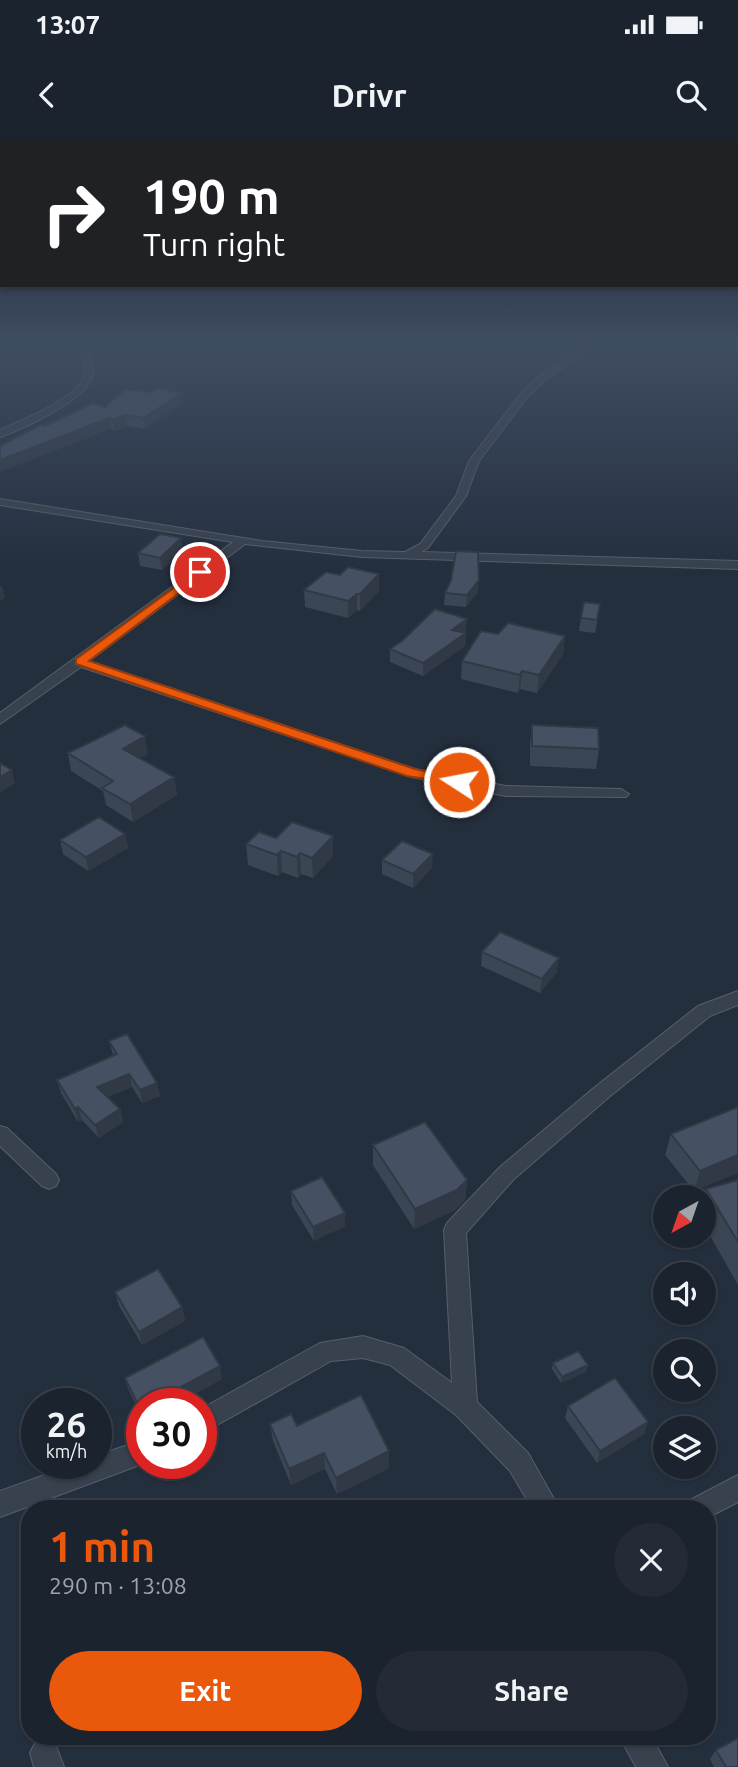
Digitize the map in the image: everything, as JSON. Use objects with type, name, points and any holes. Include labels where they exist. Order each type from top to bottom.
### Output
[{"type":"street","points":[[0,434],[28,419]]},
{"type":"street","points":[[408,555],[424,546],[461,496],[474,461],[506,419]]},
{"type":"street","points":[[0,502],[144,523],[242,541],[362,554],[738,565]]},
{"type":"street","points":[[0,720],[242,541]]},
{"type":"street","points":[[80,662],[412,773],[506,792],[621,794]]},
{"type":"street","points":[[465,1407],[455,1230],[507,1173],[602,1092],[704,1011],[738,998]]},
{"type":"street","points":[[0,1134],[49,1180]]},
{"type":"street","points":[[217,1413],[328,1351],[363,1347],[396,1356],[465,1407],[519,1462],[541,1500]]},
{"type":"street","points":[[0,1504],[126,1457]]},
{"type":"street","points":[[716,1500],[738,1488]]},
{"type":"street","points":[[640,1745],[653,1767]]},
{"type":"building","points":[[60,419],[107,419],[0,460],[0,446],[40,425],[45,426]]},
{"type":"building","points":[[160,534],[181,538],[160,558],[138,553]]},
{"type":"building","points":[[456,551],[478,552],[479,580],[467,595],[445,593],[451,580]]},
{"type":"building","points":[[348,567],[379,574],[360,594],[348,601],[304,590],[326,572],[340,575]]},
{"type":"building","points":[[584,602],[600,604],[597,620],[581,618]]},
{"type":"building","points":[[435,609],[467,619],[452,630],[466,633],[423,663],[390,649],[403,640]]},
{"type":"building","points":[[508,623],[565,636],[539,675],[522,671],[520,675],[462,661],[481,631],[498,634]]},
{"type":"building","points":[[125,725],[145,736],[123,749],[174,777],[130,804],[102,788],[113,781],[68,753]]},
{"type":"building","points":[[532,725],[598,728],[599,749],[532,746]]},
{"type":"building","points":[[0,763],[12,770],[0,777]]},
{"type":"building","points":[[99,817],[125,834],[86,857],[60,840]]},
{"type":"building","points":[[292,822],[333,836],[312,858],[300,853],[297,857],[281,851],[277,855],[246,844],[259,832],[276,838]]},
{"type":"building","points":[[402,841],[433,854],[413,874],[382,860]]},
{"type":"building","points":[[500,932],[559,958],[542,979],[482,952]]},
{"type":"building","points":[[127,1034],[157,1083],[140,1090],[129,1074],[97,1087],[120,1109],[95,1125],[78,1107],[75,1109],[57,1080],[117,1054],[109,1041]]},
{"type":"building","points":[[738,1107],[738,1155],[700,1171],[671,1134]]},
{"type":"building","points":[[425,1122],[467,1180],[457,1190],[415,1209],[373,1145]]},
{"type":"building","points":[[322,1177],[345,1213],[313,1227],[291,1191]]},
{"type":"building","points":[[738,1180],[738,1242],[716,1206],[716,1186]]},
{"type":"building","points":[[158,1269],[182,1307],[139,1332],[115,1292]]},
{"type":"building","points":[[203,1337],[220,1366],[179,1388],[130,1388],[125,1378]]},
{"type":"building","points":[[578,1351],[588,1365],[562,1377],[553,1363]]},
{"type":"building","points":[[615,1378],[648,1422],[600,1451],[568,1406]]},
{"type":"building","points":[[361,1395],[389,1451],[336,1478],[324,1453],[289,1469],[270,1424],[291,1414],[297,1426]]},
{"type":"building","points":[[738,1738],[738,1767],[726,1767],[716,1750]]},
{"type":"route","points":[[200,572],[80,662],[412,773],[459,782]]}]
